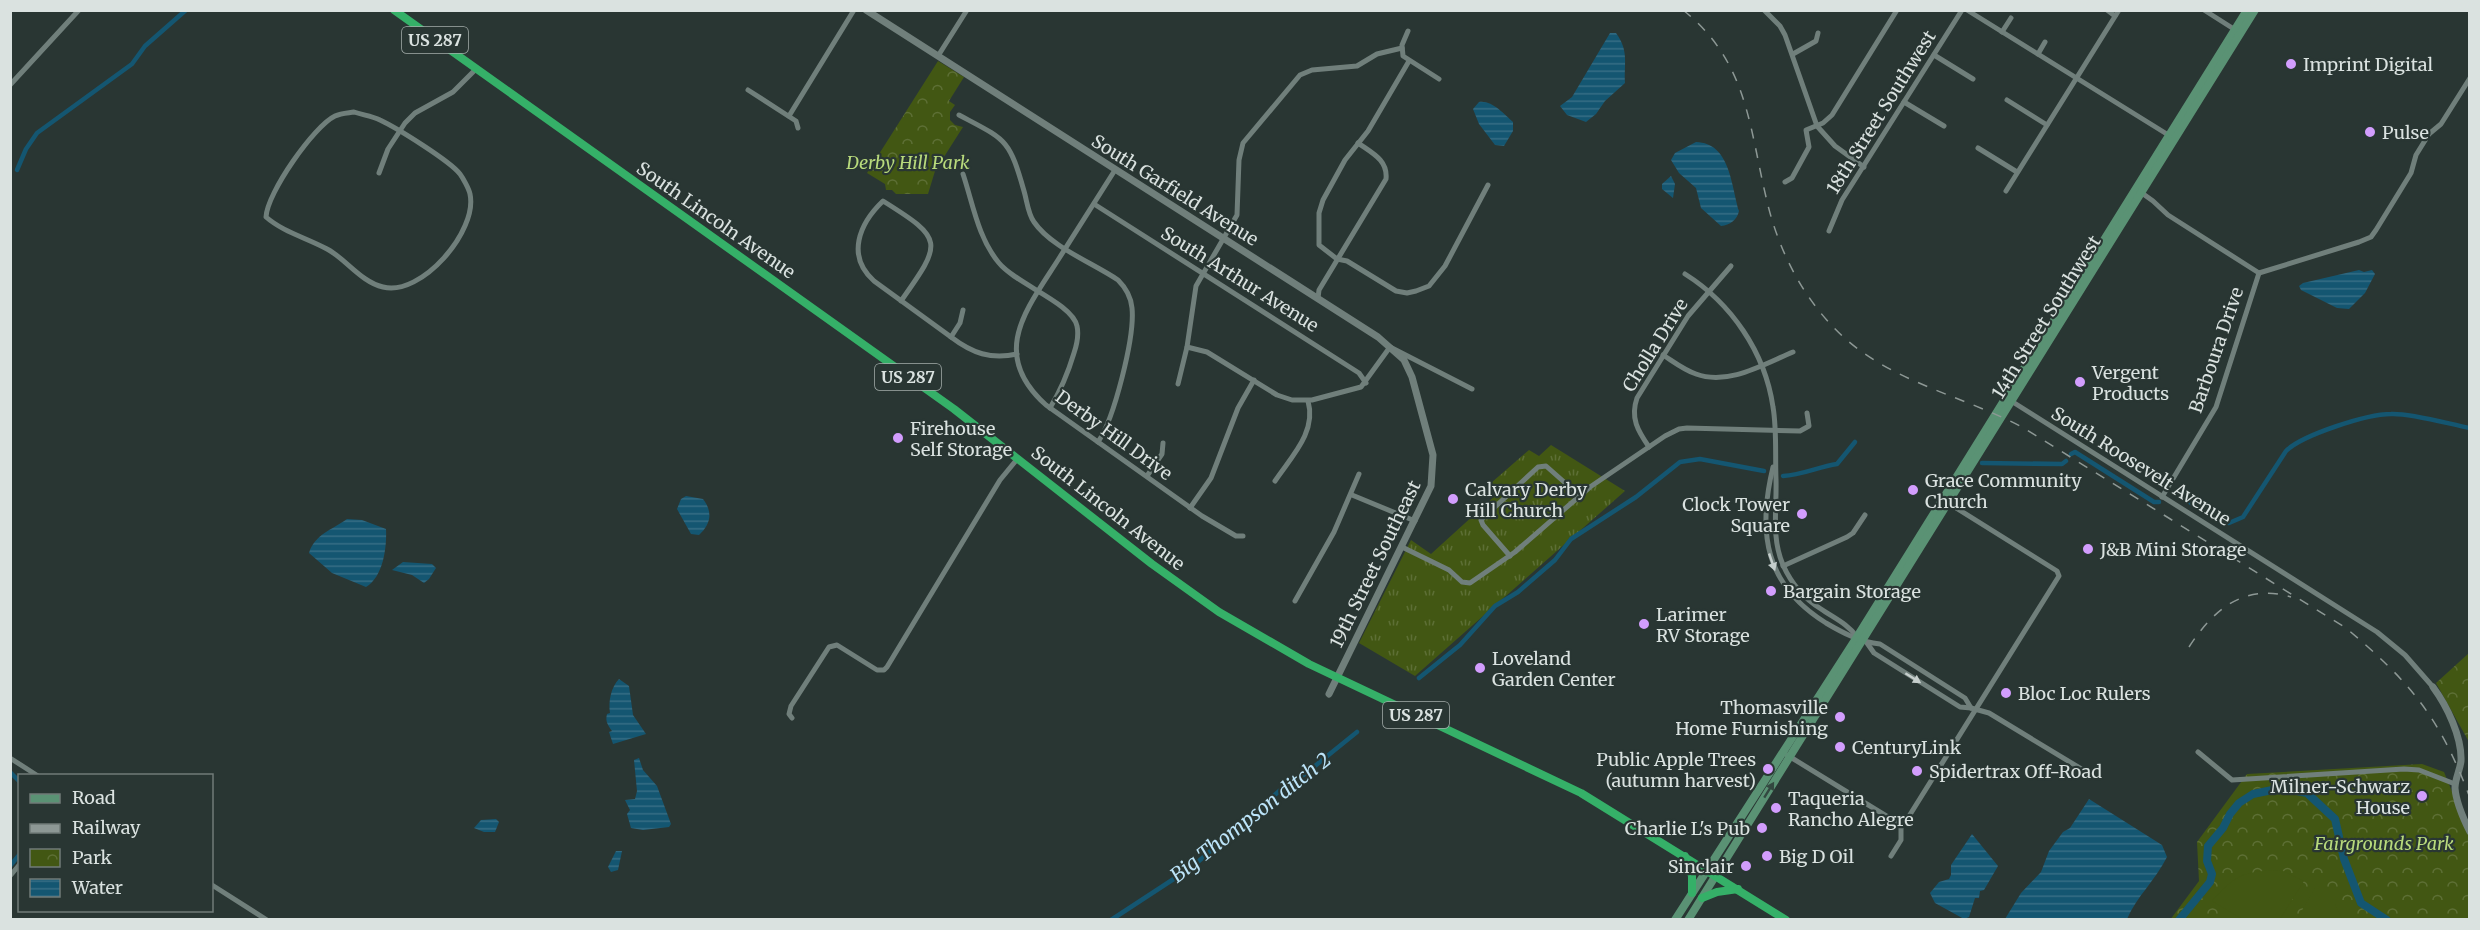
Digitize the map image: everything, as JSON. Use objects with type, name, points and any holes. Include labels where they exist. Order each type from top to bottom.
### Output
[{"type":"highway","name":"South Lincoln Avenue","points":[[394,10],[1018,458],[1181,586],[1282,649],[1337,678],[1568,786],[1786,920]]},
{"type":"highway","points":[[1685,856],[1692,876],[1692,893]]},
{"type":"highway","points":[[1702,898],[1717,892],[1738,889]]},
{"type":"main road","name":"14th Street Southwest","points":[[2238,32],[2247,10]]},
{"type":"main road","name":"14th Street Southwest","points":[[1711,873],[1862,640],[1945,500],[2171,137],[2238,32],[2255,10]]},
{"type":"main road","points":[[1675,920],[1692,893],[1711,873]]},
{"type":"main road","points":[[1688,920],[1702,898],[1711,873]]},
{"type":"street","points":[[10,85],[79,10]]},
{"type":"street","points":[[789,116],[854,10]]},
{"type":"street","name":"South Garfield Avenue","points":[[866,10],[1390,346],[1472,389]]},
{"type":"street","points":[[938,56],[967,10]]},
{"type":"street","name":"18th Street Southwest","points":[[1829,231],[1842,200],[1962,10]]},
{"type":"street","points":[[1967,10],[2171,137]]},
{"type":"street","points":[[2006,191],[2117,13],[2107,10]]},
{"type":"street","points":[[2204,10],[2238,32]]},
{"type":"street","points":[[1765,11],[1780,26],[1793,54],[1817,126],[1835,146],[1864,166]]},
{"type":"street","points":[[1785,182],[1792,178],[1809,147],[1806,130],[1817,126],[1832,115],[1896,11]]},
{"type":"street","points":[[2002,32],[2011,18]]},
{"type":"street","points":[[1408,31],[1402,48],[1403,56],[1439,79]]},
{"type":"street","points":[[1793,54],[1816,41],[1818,33]]},
{"type":"street","points":[[2038,54],[2045,42]]},
{"type":"street","points":[[1178,384],[1187,347],[1195,289],[1237,215],[1239,160],[1243,143],[1295,80],[1312,70],[1357,66],[1383,52],[1402,48]]},
{"type":"street","points":[[1934,55],[1973,79]]},
{"type":"street","points":[[1409,61],[1368,131],[1345,160],[1319,213],[1318,245],[1337,260],[1347,261],[1396,291],[1407,293],[1429,286],[1445,266],[1488,185]]},
{"type":"street","points":[[379,173],[388,149],[415,113],[453,92],[476,69]]},
{"type":"street","points":[[2138,191],[2168,215],[2259,273],[2359,242],[2371,237],[2411,172],[2416,155],[2429,134],[2441,124],[2469,78]]},
{"type":"street","points":[[748,90],[796,121],[798,128]]},
{"type":"street","points":[[2007,100],[2047,125]]},
{"type":"street","points":[[1904,102],[1944,126]]},
{"type":"street","points":[[354,112],[379,119],[400,131],[441,158],[460,174],[470,194],[469,219],[463,230],[432,270],[414,283],[391,288],[381,287],[364,278],[330,250],[276,226],[267,217],[266,213],[296,157],[314,133],[333,117],[354,112]]},
{"type":"street","points":[[959,115],[994,134],[1010,148],[1032,218],[1045,234],[1118,280],[1127,291],[1132,309],[1125,362],[1108,423],[1098,442]]},
{"type":"street","points":[[1318,298],[1319,290],[1386,179],[1387,170],[1382,160],[1358,143]]},
{"type":"street","points":[[1978,148],[2017,172]]},
{"type":"street","name":"Derby Hill Drive","points":[[1115,170],[1020,322],[1017,354],[1020,372],[1040,399],[1050,408],[1190,508],[1236,536],[1243,536]]},
{"type":"street","points":[[963,174],[987,246],[1004,268],[1066,310],[1077,326],[1077,342],[1068,375],[1050,408]]},
{"type":"street","points":[[901,301],[926,266],[930,257],[931,244],[920,224],[883,201],[863,230],[857,255],[871,278],[901,301],[967,348],[985,356],[1000,357],[1017,354]]},
{"type":"street","name":"South Arthur Avenue","points":[[1094,204],[1359,373],[1366,383]]},
{"type":"street","name":"Cholla Drive","points":[[1649,447],[1636,426],[1634,409],[1637,398],[1688,316],[1731,266]]},
{"type":"street","name":"Barboura Drive","points":[[2162,497],[2216,407],[2259,273]]},
{"type":"street","points":[[1685,274],[1709,292],[1737,321],[1761,365],[1773,407],[1775,534],[1784,566],[1802,594],[1820,609],[1851,627],[1874,653],[1960,708],[1989,713],[2094,776]]},
{"type":"street","points":[[951,336],[960,323],[963,310]]},
{"type":"street","points":[[1187,347],[1208,352],[1282,397],[1308,401],[1353,391],[1366,383],[1390,346]]},
{"type":"street","name":"19th Street Southeast","points":[[1329,694],[1431,486],[1433,455],[1412,377],[1404,360],[1390,346]]},
{"type":"street","points":[[1663,355],[1693,373],[1713,378],[1736,375],[1793,352]]},
{"type":"street","points":[[1190,508],[1210,478],[1238,408],[1254,380]]},
{"type":"street","name":"South Roosevelt Avenue","points":[[2008,399],[2377,632],[2404,655],[2433,687]]},
{"type":"street","points":[[1275,481],[1307,432],[1311,418],[1308,401]]},
{"type":"street","points":[[1402,547],[1449,570],[1467,584],[1510,556],[1605,477],[1679,429],[1800,431],[1808,429],[1807,413]]},
{"type":"street","points":[[1147,476],[1162,454],[1163,443]]},
{"type":"street","points":[[792,718],[789,714],[791,706],[829,647],[840,646],[877,670],[884,670],[887,667],[1000,480],[1018,458]]},
{"type":"street","points":[[1774,463],[1766,508],[1769,554],[1776,573],[1794,599],[1845,635],[1880,644],[1965,698],[1973,709]]},
{"type":"street","points":[[1510,556],[1483,525],[1481,519],[1538,467],[1546,466],[1580,496]]},
{"type":"street","points":[[1295,601],[1334,532],[1352,495],[1359,474]]},
{"type":"street","points":[[1352,495],[1415,520]]},
{"type":"street","points":[[1891,856],[1900,840],[1901,825],[1906,821],[2059,573],[1945,500]]},
{"type":"street","points":[[1784,566],[1847,537],[1853,533],[1865,515]]},
{"type":"street","points":[[2433,687],[2448,713],[2460,750],[2460,763],[2455,784],[2458,804],[2469,832]]},
{"type":"street","points":[[2198,752],[2232,780],[2419,770],[2455,784]]},
{"type":"street","points":[[1786,755],[1901,825]]},
{"type":"street","points":[[10,758],[35,774]]},
{"type":"street","points":[[213,886],[267,920]]},
{"type":"green space","name":"Derby Hill Park","points":[[938,61],[964,77],[949,101],[955,105],[950,112],[950,120],[955,125],[963,127],[935,171],[928,194],[896,194],[892,190],[886,190],[885,184],[867,173]]},
{"type":"green space","points":[[1551,445],[1625,491],[1415,676],[1359,643],[1411,540],[1431,554],[1497,494],[1491,483],[1529,450],[1539,456]]},
{"type":"green space","points":[[2469,653],[2469,742],[2436,683]]},
{"type":"green space","name":"Fairgrounds Park","points":[[2422,764],[2444,772],[2469,833],[2469,919],[2170,920],[2199,881],[2197,842],[2247,774]]},
{"type":"green space","points":[[2281,870],[2304,881],[2280,919],[2242,919],[2212,901],[2228,885],[2242,876],[2258,871]]},
{"type":"green space","points":[[2315,888],[2335,904],[2342,919],[2297,919]]},
{"type":"water","points":[[1610,33],[1616,33],[1623,45],[1625,83],[1586,122],[1567,115],[1560,106],[1572,97]]},
{"type":"water","points":[[1479,102],[1493,105],[1513,122],[1513,131],[1504,146],[1495,145],[1479,124],[1473,109]]},
{"type":"water","points":[[1696,142],[1716,149],[1727,167],[1739,211],[1733,222],[1721,226],[1701,208],[1696,188],[1679,173],[1671,160],[1675,153]]},
{"type":"water","points":[[1671,176],[1675,184],[1673,198],[1662,189],[1662,184]]},
{"type":"water","points":[[2359,270],[2364,272],[2372,270],[2375,274],[2365,293],[2349,309],[2337,308],[2301,290],[2299,286],[2303,283]]},
{"type":"water","points":[[686,496],[703,499],[708,509],[708,522],[699,535],[691,534],[677,509],[681,499]]},
{"type":"water","points":[[347,519],[362,520],[386,529],[383,561],[376,576],[366,587],[332,573],[309,553],[315,541]]},
{"type":"water","points":[[403,562],[432,564],[436,568],[424,583],[412,575],[392,570]]},
{"type":"water","points":[[619,679],[629,686],[633,715],[646,734],[613,744],[609,732],[612,731],[606,717],[610,713],[612,690]]},
{"type":"water","points":[[639,758],[643,770],[657,786],[671,824],[669,827],[643,830],[631,828],[627,814],[630,810],[625,800],[635,799],[637,791],[634,760]]},
{"type":"water","points":[[2089,799],[2162,845],[2167,857],[2127,919],[2005,919],[2021,893],[2041,872],[2049,851],[2063,832],[2070,828]]},
{"type":"water","points":[[496,819],[499,822],[495,832],[484,832],[474,828],[481,820]]},
{"type":"water","points":[[1972,834],[1998,866],[1984,890],[1980,891],[1979,898],[1975,898],[1969,917],[1964,919],[1935,903],[1930,893],[1939,882],[1949,879],[1951,865]]},
{"type":"water","points":[[616,851],[622,851],[618,870],[611,872],[608,867]]},
{"type":"waterway","points":[[17,170],[26,149],[37,133],[132,64],[145,46],[186,10]]},
{"type":"waterway","name":"Big Thompson ditch 2","points":[[2177,494],[2216,519],[2229,523],[2243,517],[2286,451],[2320,432],[2367,418],[2391,414],[2419,417],[2470,428]]},
{"type":"waterway","name":"Big Thompson ditch 2","points":[[1783,476],[1837,464],[1855,442]]},
{"type":"waterway","name":"Big Thompson ditch 2","points":[[2071,454],[2075,452],[2154,502],[2159,502]]},
{"type":"waterway","name":"Big Thompson ditch 2","points":[[1419,678],[1460,645],[1495,606],[1518,592],[1555,560],[1571,539],[1636,497],[1680,462],[1700,459],[1764,471]]},
{"type":"waterway","name":"Big Thompson ditch 2","points":[[1982,463],[2062,464],[2066,461]]},
{"type":"waterway","name":"Big Thompson ditch 2","points":[[1111,920],[1192,867],[1285,786],[1305,774],[1357,732]]},
{"type":"waterway","points":[[10,772],[18,780]]},
{"type":"waterway","points":[[2179,920],[2210,882],[2212,874],[2207,861],[2208,846],[2223,828],[2230,814],[2239,803],[2253,794],[2282,788],[2307,793],[2335,819],[2344,859],[2361,903],[2387,920]]},
{"type":"waterway","points":[[10,866],[18,856]]},
{"type":"railway","points":[[1683,10],[1704,30],[1721,51],[1733,73],[1749,120],[1766,197],[1778,237],[1806,293],[1833,326],[1867,356],[1888,368],[2022,427],[2346,628],[2388,666],[2421,703],[2447,745],[2470,798]]},
{"type":"railway","points":[[2189,647],[2208,622],[2231,603],[2259,594],[2291,597]]},
{"type":"place","name":"Imprint Digital","points":[[2291,64]]},
{"type":"place","name":"Pulse","points":[[2370,132]]},
{"type":"place","name":"Vergent Products","points":[[2080,382]]},
{"type":"place","name":"Firehouse Self Storage","points":[[898,438]]},
{"type":"place","name":"Grace Community Church","points":[[1913,490]]},
{"type":"place","name":"Calvary Derby Hill Church","points":[[1453,499]]},
{"type":"place","name":"Clock Tower Square","points":[[1802,514]]},
{"type":"place","name":"J&B Mini Storage","points":[[2088,549]]},
{"type":"place","name":"Bargain Storage","points":[[1771,591]]},
{"type":"place","name":"Larimer RV Storage","points":[[1644,624]]},
{"type":"place","name":"Loveland Garden Center","points":[[1480,668]]},
{"type":"place","name":"Bloc Loc Rulers","points":[[2006,693]]},
{"type":"place","name":"Thomasville Home Furnishing","points":[[1840,717]]},
{"type":"place","name":"CenturyLink","points":[[1840,747]]},
{"type":"place","name":"Public Apple Trees (autumn harvest)","points":[[1768,769]]},
{"type":"place","name":"Spidertrax Off-Road","points":[[1917,771]]},
{"type":"place","name":"Milner-Schwarz House","points":[[2422,796]]},
{"type":"place","name":"Taqueria Rancho Alegre","points":[[1776,808]]},
{"type":"place","name":"Charlie L's Pub","points":[[1762,828]]},
{"type":"place","name":"Big D Oil","points":[[1767,856]]},
{"type":"place","name":"Sinclair","points":[[1746,866]]}]
